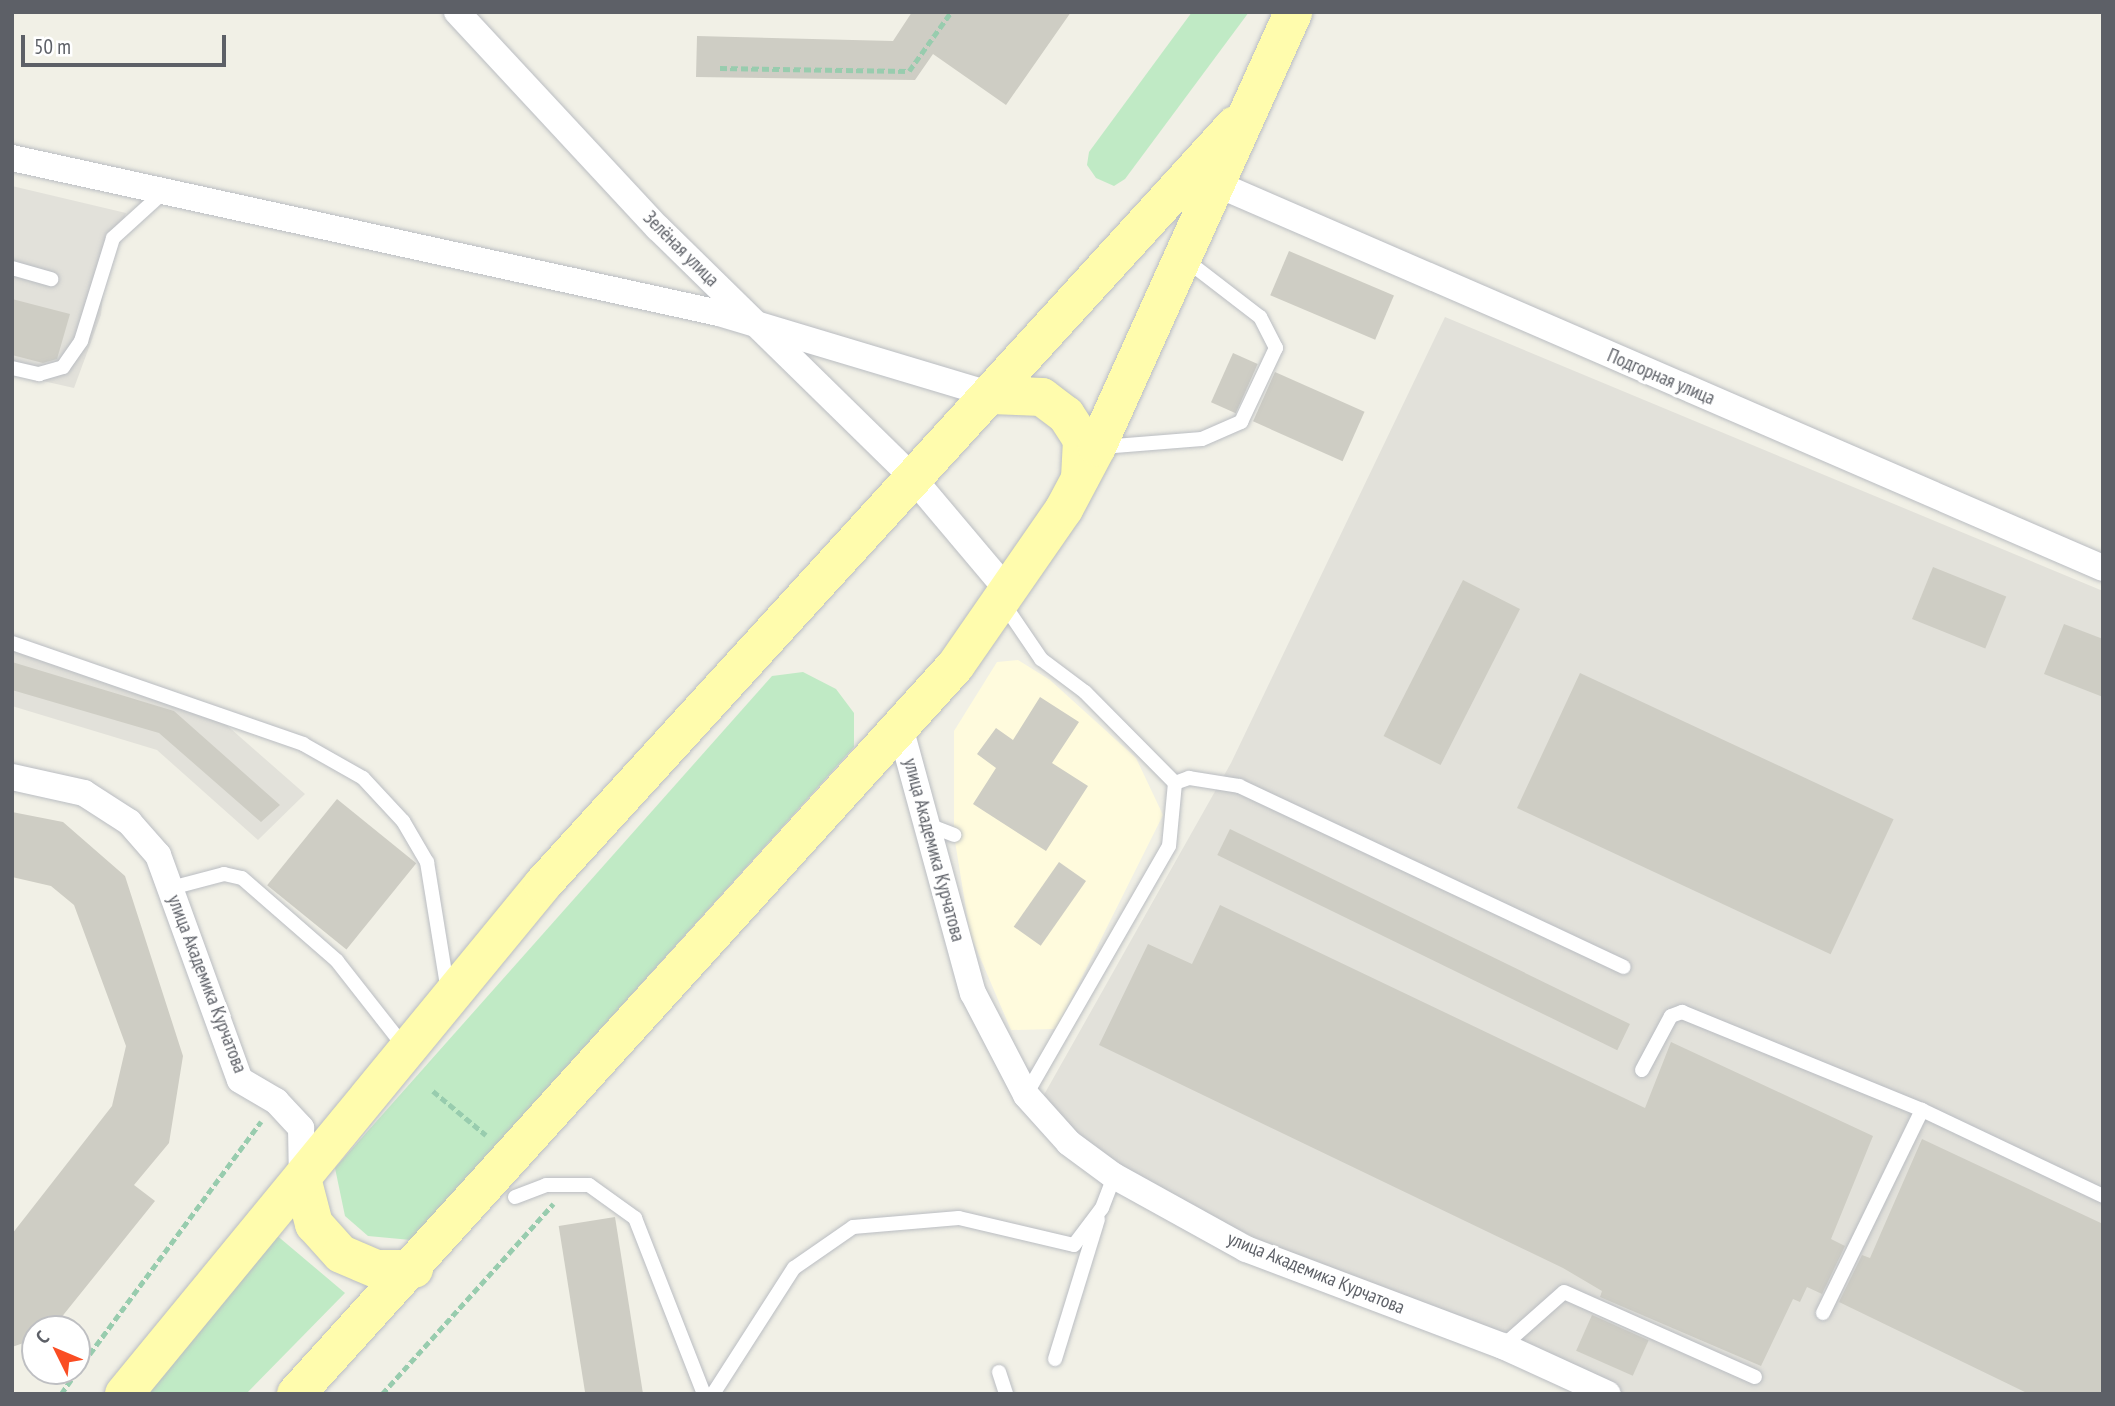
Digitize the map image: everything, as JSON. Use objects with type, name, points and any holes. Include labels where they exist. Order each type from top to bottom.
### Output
[{"type":"main road","points":[[296,1394],[414,1269],[956,665],[1088,463],[1186,260],[1293,12]]},
{"type":"main road","points":[[124,1394],[543,884],[673,736],[912,477],[992,395],[1255,102]]},
{"type":"main road","points":[[992,395],[1042,397],[1066,415],[1082,440],[1088,463]]},
{"type":"main road","name":"улица Академика Курчатова","points":[[302,1178],[314,1224],[341,1254],[377,1269],[414,1269]]},
{"type":"street","name":"Зелёная улица","points":[[457,12],[755,322],[912,477],[1003,595]]},
{"type":"street","points":[[12,158],[167,189],[755,322],[992,395]]},
{"type":"street","name":"Подгорная улица","points":[[1219,185],[2103,568]]},
{"type":"street","name":"улица Академика Курчатова","points":[[900,727],[942,831],[973,993],[1026,1095],[1069,1143],[1114,1176],[1246,1249],[1503,1346],[1608,1394]]},
{"type":"street","name":"улица Академика Курчатова","points":[[12,777],[84,793],[106,805],[144,836],[170,888],[240,1080],[276,1101],[301,1128],[302,1178]]},
{"type":"lane","points":[[12,368],[39,374],[63,367],[81,341],[113,238],[167,189]]},
{"type":"lane","points":[[1088,463],[1202,439],[1241,422],[1276,348],[1272,332],[1186,260]]},
{"type":"lane","points":[[12,268],[51,279]]},
{"type":"lane","points":[[1003,595],[1041,659],[1085,692],[1175,783]]},
{"type":"lane","points":[[12,643],[303,744],[363,778],[404,821],[427,862],[449,998]]},
{"type":"lane","points":[[1175,783],[1189,778],[1239,786],[1623,967]]},
{"type":"lane","points":[[1026,1095],[1169,846],[1175,783]]},
{"type":"lane","points":[[170,888],[224,874],[243,878],[337,961],[407,1050]]},
{"type":"lane","points":[[1642,1070],[1671,1016],[1682,1012],[1922,1110],[2103,1196]]},
{"type":"lane","points":[[1823,1313],[1922,1110]]},
{"type":"lane","points":[[1055,1359],[1101,1208],[1114,1176]]},
{"type":"lane","points":[[515,1197],[546,1185],[589,1185],[635,1218],[704,1394]]},
{"type":"lane","points":[[713,1394],[794,1268],[853,1227],[959,1218],[1074,1245],[1101,1208]]},
{"type":"lane","points":[[1503,1346],[1564,1292],[1755,1377]]},
{"type":"lane","points":[[999,1372],[1006,1394]]},
{"type":"path","points":[[720,68],[909,71],[951,12]]},
{"type":"path","points":[[91,1352],[276,1101]]},
{"type":"shaded area","points":[[12,186],[126,213],[105,275],[101,315],[74,388],[12,374]]},
{"type":"shaded area","points":[[1445,317],[2103,591],[2103,1394],[1626,1394],[1310,1264],[1121,1173],[1041,1100],[1231,763]]},
{"type":"shaded area","points":[[12,644],[198,700],[305,794],[258,840],[157,750],[12,706]]},
{"type":"shaded area","points":[[1018,660],[1050,680],[1136,758],[1163,815],[1056,1029],[1011,1030],[970,934],[954,835],[954,731],[997,662]]},
{"type":"green space","points":[[1192,12],[1249,12],[1125,179],[1114,186],[1096,178],[1087,165],[1089,152]]},
{"type":"green space","points":[[803,672],[836,689],[854,713],[854,747],[411,1240],[368,1236],[345,1216],[335,1168],[772,676]]},
{"type":"green space","points":[[268,1228],[345,1293],[246,1394],[133,1394]]},
{"type":"building","points":[[912,12],[1071,12],[1006,105],[933,54],[915,80],[696,77],[697,36],[893,41]]},
{"type":"building","points":[[1289,251],[1394,296],[1375,340],[1270,295]]},
{"type":"building","points":[[12,299],[70,314],[57,359],[43,363],[12,355]]},
{"type":"building","points":[[1233,353],[1258,364],[1236,413],[1211,402]]},
{"type":"building","points":[[1275,372],[1365,412],[1343,461],[1253,421]]},
{"type":"building","points":[[1933,567],[2006,597],[1985,649],[1912,619]]},
{"type":"building","points":[[1463,580],[1520,609],[1441,765],[1384,736]]},
{"type":"building","points":[[2064,624],[2103,639],[2103,697],[2044,674]]},
{"type":"building","points":[[12,662],[174,711],[280,805],[261,822],[159,733],[12,690]]},
{"type":"building","points":[[1580,673],[1894,819],[1831,954],[1517,808]]},
{"type":"building","points":[[1040,697],[1079,722],[1052,763],[1088,786],[1046,851],[973,804],[996,768],[977,754],[996,728],[1013,740]]},
{"type":"building","points":[[337,799],[416,863],[346,949],[267,885]]},
{"type":"building","points":[[12,812],[63,822],[125,876],[183,1056],[169,1143],[134,1185],[155,1201],[63,1315],[21,1315],[21,1344],[12,1347],[12,1234],[112,1106],[126,1046],[74,905],[51,886],[12,877]]},
{"type":"building","points":[[1230,829],[1630,1024],[1617,1050],[1217,855]]},
{"type":"building","points":[[1059,862],[1086,881],[1041,946],[1014,927]]},
{"type":"building","points":[[1220,905],[1645,1108],[1671,1042],[1873,1136],[1831,1239],[1845,1246],[1822,1294],[1807,1287],[1800,1302],[1793,1299],[1761,1366],[1600,1297],[1602,1291],[1563,1268],[1099,1045],[1148,944],[1192,964]]},
{"type":"building","points":[[1922,1139],[2103,1224],[2103,1394],[2029,1394],[1839,1302],[1862,1255],[1870,1258]]},
{"type":"building","points":[[615,1217],[643,1394],[585,1394],[559,1226]]},
{"type":"building","points":[[1592,1315],[1649,1340],[1633,1376],[1576,1351]]}]
